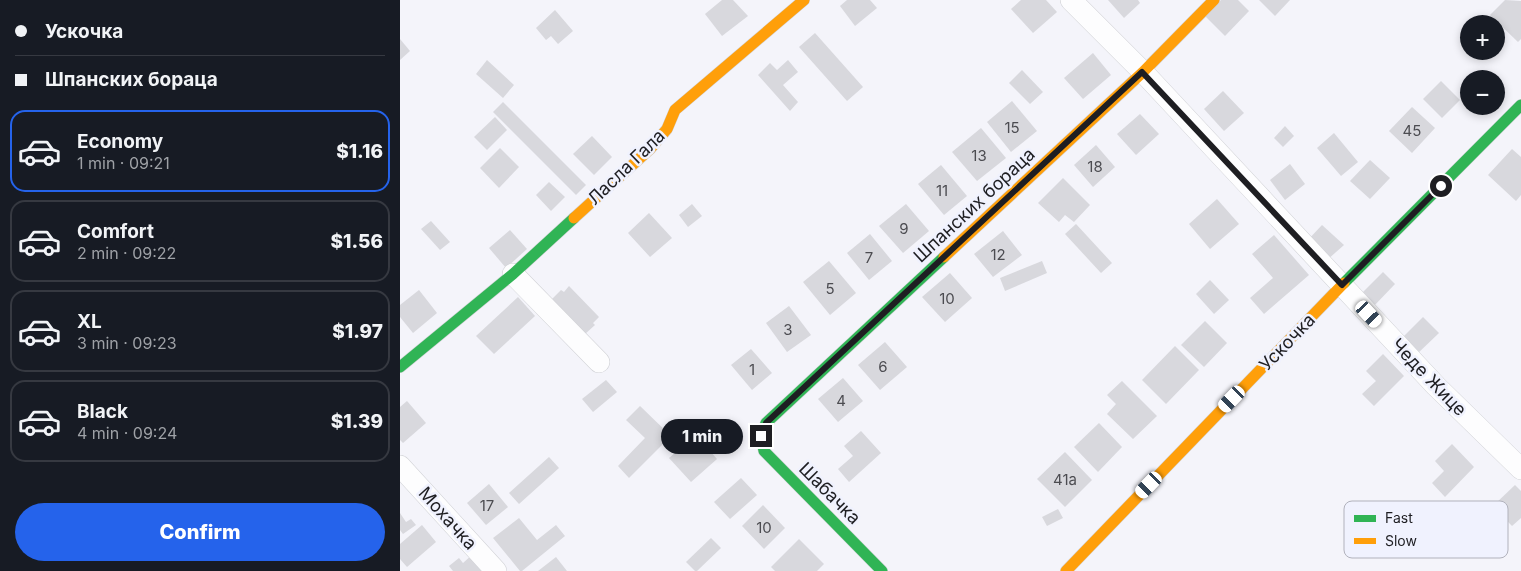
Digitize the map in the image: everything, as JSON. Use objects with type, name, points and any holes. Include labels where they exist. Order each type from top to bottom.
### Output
[{"type":"street","name":"Ласла Гала","points":[[400,367],[513,274],[543,244],[650,149],[667,129],[675,110],[804,0]]},
{"type":"street","name":"Чеде Жице","points":[[1071,0],[1142,72],[1436,386],[1521,469]]},
{"type":"street","name":"Шпанских бораца","points":[[761,436],[766,423],[1142,72],[1214,0]]},
{"type":"street","name":"Ускочка","points":[[1066,571],[1342,285],[1518,115]]},
{"type":"street","points":[[513,274],[599,362]]},
{"type":"street","name":"Шабачка","points":[[761,436],[764,451],[882,571]]},
{"type":"street","name":"Мохачка","points":[[400,466],[496,571]]},
{"type":"building","points":[[722,0],[733,0],[748,16],[722,36],[705,14]]},
{"type":"building","points":[[847,0],[870,0],[877,8],[855,26],[840,6]]},
{"type":"building","points":[[1021,0],[1046,0],[1057,12],[1033,33],[1011,9]]},
{"type":"building","points":[[1108,0],[1138,0],[1140,3],[1124,18]]},
{"type":"building","points":[[1221,0],[1238,0],[1249,11],[1225,36],[1205,16]]},
{"type":"building","points":[[1259,0],[1290,0],[1275,16]]},
{"type":"building","points":[[1505,0],[1521,1],[1521,39],[1518,42],[1505,29],[1505,15],[1490,15]]},
{"type":"building","points":[[555,10],[573,31],[558,44],[551,36],[546,40],[536,28]]},
{"type":"building","points":[[815,33],[863,87],[847,101],[799,47]]},
{"type":"building","points":[[400,39],[410,51],[400,60]]},
{"type":"building","points":[[1093,53],[1111,75],[1083,99],[1064,78]]},
{"type":"building","points":[[487,60],[514,85],[503,98],[476,74]]},
{"type":"building","points":[[788,60],[798,72],[783,85],[798,102],[790,111],[758,75],[770,63],[777,70]]},
{"type":"building","points":[[1022,70],[1043,92],[1030,104],[1009,83]]},
{"type":"building","points":[[1441,81],[1460,100],[1442,118],[1423,99]]},
{"type":"building","points":[[1223,91],[1244,113],[1224,131],[1204,109]]},
{"type":"building","points":[[1012,101],[1037,131],[1011,152],[987,122]]},
{"type":"building","points":[[503,102],[586,185],[576,195],[493,112]]},
{"type":"building","points":[[1412,107],[1435,128],[1412,153],[1389,131]]},
{"type":"building","points":[[1140,114],[1159,134],[1136,155],[1117,134]]},
{"type":"building","points":[[495,117],[507,130],[487,150],[474,137]]},
{"type":"building","points":[[1285,126],[1294,136],[1283,147],[1274,138]]},
{"type":"building","points":[[981,128],[1006,158],[977,181],[952,152]]},
{"type":"building","points":[[1334,133],[1358,162],[1341,176],[1317,148]]},
{"type":"building","points":[[592,136],[612,157],[594,175],[573,154]]},
{"type":"building","points":[[1096,145],[1115,167],[1093,187],[1074,165]]},
{"type":"building","points":[[500,148],[519,167],[499,188],[480,168]]},
{"type":"building","points":[[1512,149],[1521,157],[1521,195],[1516,201],[1488,175]]},
{"type":"building","points":[[1370,160],[1390,178],[1370,199],[1350,181]]},
{"type":"building","points":[[1290,164],[1305,184],[1285,200],[1270,180]]},
{"type":"building","points":[[941,165],[967,196],[944,215],[918,184]]},
{"type":"building","points":[[1063,178],[1090,205],[1074,222],[1065,215],[1059,222],[1038,203]]},
{"type":"building","points":[[549,182],[565,197],[551,211],[536,195]]},
{"type":"building","points":[[1217,199],[1239,224],[1210,249],[1189,224]]},
{"type":"building","points":[[692,204],[702,216],[688,227],[679,215]]},
{"type":"building","points":[[906,204],[929,231],[903,253],[879,226]]},
{"type":"building","points":[[649,213],[672,238],[650,257],[628,233]]},
{"type":"building","points":[[431,221],[450,242],[440,250],[421,229]]},
{"type":"building","points":[[1076,224],[1112,263],[1101,273],[1065,234]]},
{"type":"building","points":[[1322,225],[1344,245],[1327,260],[1307,241]]},
{"type":"building","points":[[510,230],[527,249],[506,268],[489,248]]},
{"type":"building","points":[[1003,231],[1022,255],[993,277],[974,254]]},
{"type":"building","points":[[870,234],[892,261],[869,280],[847,253]]},
{"type":"building","points":[[1274,235],[1309,275],[1264,314],[1250,298],[1273,278],[1252,254]]},
{"type":"building","points":[[829,261],[856,293],[830,315],[803,282]]},
{"type":"building","points":[[1042,261],[1047,273],[1005,291],[1000,278]]},
{"type":"building","points":[[1383,272],[1395,284],[1372,308],[1360,295]]},
{"type":"building","points":[[950,273],[972,298],[945,322],[922,297]]},
{"type":"building","points":[[1210,280],[1229,300],[1214,314],[1196,294]]},
{"type":"building","points":[[569,286],[599,317],[593,323],[595,325],[585,334],[551,300],[561,290],[564,292]]},
{"type":"building","points":[[419,290],[437,313],[413,333],[400,317],[400,305]]},
{"type":"building","points":[[518,297],[535,316],[494,354],[476,336]]},
{"type":"building","points":[[789,306],[811,335],[787,352],[766,323]]},
{"type":"building","points":[[1423,317],[1439,333],[1416,355],[1401,339]]},
{"type":"building","points":[[1205,321],[1227,343],[1204,367],[1181,345]]},
{"type":"building","points":[[885,342],[907,367],[880,390],[858,365]]},
{"type":"building","points":[[1175,346],[1199,370],[1166,404],[1142,380]]},
{"type":"building","points":[[751,349],[772,373],[752,390],[731,365]]},
{"type":"building","points":[[1383,354],[1404,376],[1374,406],[1362,394],[1376,381],[1366,371]]},
{"type":"building","points":[[843,378],[863,401],[838,422],[818,399]]},
{"type":"building","points":[[606,380],[617,392],[593,412],[582,399]]},
{"type":"building","points":[[1122,381],[1157,416],[1133,439],[1107,414],[1116,404],[1107,395]]},
{"type":"building","points":[[407,401],[426,423],[403,443],[400,440],[400,407]]},
{"type":"building","points":[[640,406],[671,436],[629,478],[618,466],[645,438],[626,420]]},
{"type":"building","points":[[1099,423],[1122,447],[1098,472],[1074,447]]},
{"type":"building","points":[[861,431],[881,453],[849,482],[838,469],[853,456],[844,446]]},
{"type":"building","points":[[696,435],[717,459],[691,482],[669,458]]},
{"type":"building","points":[[1452,444],[1474,467],[1445,497],[1432,483],[1444,471],[1435,461]]},
{"type":"building","points":[[1065,452],[1092,480],[1065,507],[1037,479]]},
{"type":"building","points":[[549,457],[559,468],[519,504],[509,493]]},
{"type":"building","points":[[741,478],[757,495],[730,519],[714,502]]},
{"type":"building","points":[[489,484],[508,507],[486,525],[467,503]]},
{"type":"building","points":[[1515,485],[1521,491],[1521,518],[1512,526],[1508,522],[1508,501],[1498,501]]},
{"type":"building","points":[[763,505],[785,528],[764,549],[742,526]]},
{"type":"building","points":[[1058,509],[1063,518],[1047,526],[1042,517]]},
{"type":"building","points":[[400,513],[406,522],[411,519],[416,525],[403,534],[400,530]]},
{"type":"building","points":[[519,518],[537,540],[556,525],[565,536],[522,571],[520,571],[493,538]]},
{"type":"building","points":[[422,525],[436,542],[407,567],[400,559],[400,544]]},
{"type":"building","points":[[711,538],[721,548],[695,571],[686,562]]},
{"type":"building","points":[[799,539],[824,564],[817,571],[775,571],[771,567]]},
{"type":"building","points":[[473,554],[487,571],[453,571],[449,566],[459,558],[463,563]]},
{"type":"building","points":[[556,557],[567,571],[538,571]]},
{"type":"traffic: fast","points":[[1344,283],[1521,105]]},
{"type":"traffic: fast","points":[[400,367],[513,274],[574,218]]},
{"type":"traffic: fast","points":[[882,571],[764,451],[761,436],[766,423],[944,257]]},
{"type":"traffic: slow","points":[[574,218],[650,149],[667,129],[675,110],[804,0]]},
{"type":"traffic: slow","points":[[944,257],[1143,72],[1214,0]]},
{"type":"traffic: slow","points":[[1066,571],[1344,283]]},
{"type":"route","points":[[761,436],[766,423],[1142,72],[1342,285],[1441,186]]}]
